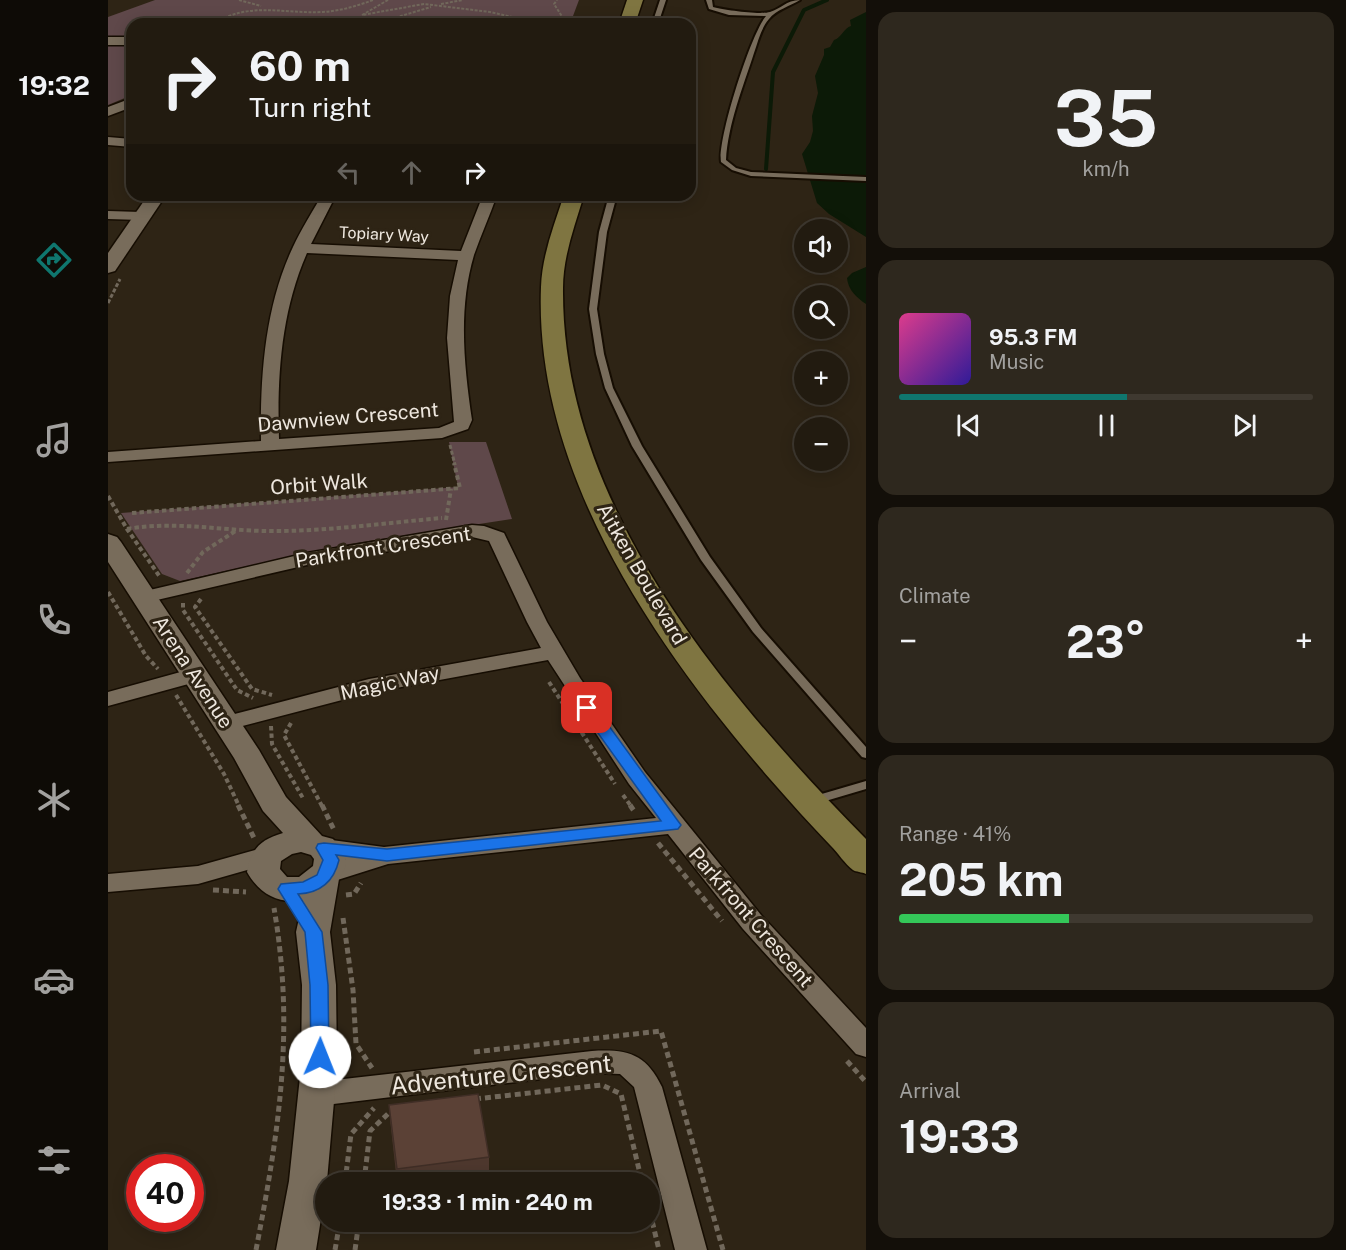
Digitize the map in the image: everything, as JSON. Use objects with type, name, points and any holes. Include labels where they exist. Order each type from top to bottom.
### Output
[{"type":"main road","points":[[629,18],[635,0]]},
{"type":"main road","name":"Aitken Boulevard","points":[[572,201],[555,260],[552,288],[553,335],[561,390],[585,468],[626,554],[681,642],[721,698],[808,802],[866,861]]},
{"type":"street","points":[[108,41],[126,41]]},
{"type":"street","points":[[108,112],[126,104]]},
{"type":"street","points":[[108,141],[126,142]]},
{"type":"street","points":[[108,267],[152,201]]},
{"type":"street","points":[[270,446],[268,392],[272,349],[285,288],[300,248],[326,201]]},
{"type":"street","name":"Dawnview Crescent","points":[[108,457],[442,433],[462,425],[456,357],[459,291],[467,256],[488,201]]},
{"type":"street","points":[[108,215],[141,216]]},
{"type":"street","name":"Topiary Way","points":[[300,248],[467,256]]},
{"type":"street","name":"Parkfront Crescent","points":[[144,597],[201,589],[343,551],[450,534],[484,532],[499,540],[527,602],[605,733],[673,825],[752,922],[866,1046]]},
{"type":"street","name":"Arena Avenue","points":[[114,542],[144,597],[227,723],[274,804],[325,855],[313,932],[320,1011],[317,1094],[308,1181],[296,1250]]},
{"type":"street","name":"Magic Way","points":[[227,723],[369,686],[555,652]]},
{"type":"street","points":[[108,699],[195,675]]},
{"type":"street","name":"Arena Avenue","points":[[274,804],[271,870],[313,932]]},
{"type":"street","points":[[271,870],[292,842],[325,855],[387,855],[673,825]]},
{"type":"street","points":[[108,884],[198,874],[271,870],[306,888],[325,855]]},
{"type":"street","name":"Adventure Crescent","points":[[317,1094],[609,1060],[634,1067],[644,1077],[649,1090],[691,1250]]},
{"type":"lane","points":[[657,18],[663,0]]},
{"type":"lane","points":[[709,0],[711,8],[720,11],[772,14]]},
{"type":"lane","points":[[798,0],[772,14],[765,20],[756,36],[722,156],[723,161],[734,169],[751,174],[866,179]]},
{"type":"lane","points":[[611,201],[603,232],[593,309],[600,354],[609,388],[637,446],[705,558],[757,630],[866,754]]},
{"type":"lane","points":[[808,802],[866,785]]},
{"type":"path","points":[[239,0],[267,7],[312,12],[356,8],[374,0]]},
{"type":"path","points":[[388,0],[362,15],[424,4],[490,12],[516,18]]},
{"type":"path","points":[[394,18],[464,0]]},
{"type":"path","points":[[557,0],[554,3],[563,18]]},
{"type":"path","points":[[227,18],[251,8],[267,7]]},
{"type":"path","name":"Orbit Walk","points":[[132,513],[460,488],[449,442]]},
{"type":"path","points":[[114,542],[178,522],[237,529],[281,531],[445,518]]},
{"type":"path","points":[[237,529],[203,552],[187,571],[201,589],[198,595],[201,599],[195,607],[252,689],[272,695]]},
{"type":"path","points":[[108,592],[146,656],[160,670],[225,774],[271,870],[284,983],[285,1055],[273,1157],[256,1250]]},
{"type":"path","points":[[532,656],[585,740],[647,828],[723,923]]},
{"type":"path","points":[[299,718],[290,721],[284,735],[316,791],[333,829],[325,855]]},
{"type":"path","points":[[465,1053],[661,1031],[723,1250]]},
{"type":"path","points":[[844,1058],[866,1082]]},
{"type":"path","points":[[463,1101],[602,1084],[621,1094],[640,1172]]},
{"type":"path","points":[[365,1172],[370,1131],[392,1109],[400,1108],[397,1085]]},
{"type":"path","points":[[335,1250],[338,1232]]},
{"type":"path","points":[[355,1250],[357,1232]]},
{"type":"path","points":[[655,1232],[659,1250]]},
{"type":"shaded area","points":[[155,0],[579,0],[572,18],[126,18],[126,98],[108,105],[108,17]]},
{"type":"shaded area","points":[[866,12],[866,237],[848,226],[848,219],[837,219],[817,203],[802,154],[810,142],[813,131],[812,116],[818,93],[815,76],[824,55],[824,49],[830,47],[834,40],[851,26],[850,20]]},
{"type":"shaded area","points":[[866,267],[866,304],[853,293],[847,278],[852,273]]},
{"type":"shaded area","points":[[449,442],[486,442],[512,519],[349,544],[180,581],[162,574],[121,513],[458,487]]},
{"type":"building","points":[[478,1094],[489,1157],[397,1169],[389,1105]]},
{"type":"waterway","points":[[766,169],[773,72],[804,10],[827,0]]},
{"type":"route","points":[[320,1057],[319,985],[313,932],[287,889],[306,888],[328,874],[331,860],[324,848],[387,855],[673,825],[636,778],[587,708]]}]
